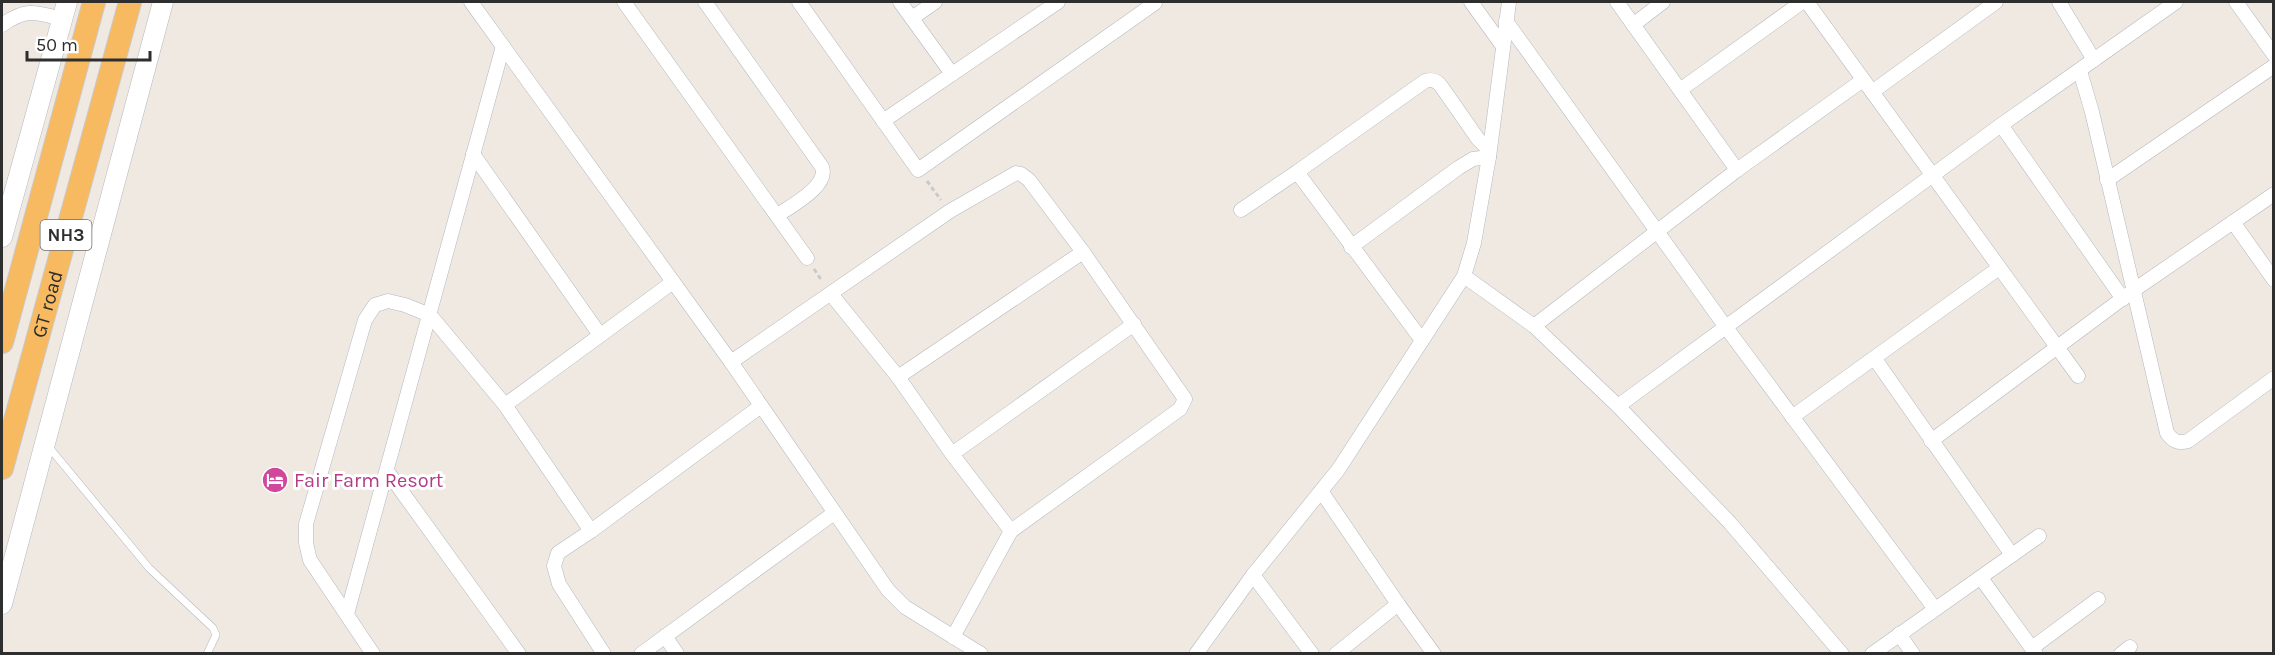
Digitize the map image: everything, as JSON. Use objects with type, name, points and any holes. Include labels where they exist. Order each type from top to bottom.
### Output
[{"type":"highway","name":"GT road","points":[[2,342],[94,2]]},
{"type":"highway","name":"GT road","points":[[2,468],[130,2]]},
{"type":"main road","points":[[2,604],[163,2]]},
{"type":"main road","points":[[2,237],[64,10]]},
{"type":"street","points":[[471,2],[731,362],[888,590],[905,607],[981,654]]},
{"type":"street","points":[[705,2],[825,173],[823,180],[816,188],[778,215]]},
{"type":"street","points":[[798,2],[918,170],[1155,2]]},
{"type":"street","points":[[900,2],[952,74]]},
{"type":"street","points":[[912,18],[935,2]]},
{"type":"street","points":[[883,122],[1058,2]]},
{"type":"street","points":[[1471,2],[1502,45]]},
{"type":"street","points":[[1196,654],[1253,575],[1338,470],[1464,276],[1474,243],[1489,154],[1509,2]]},
{"type":"street","points":[[1617,2],[1737,170]]},
{"type":"street","points":[[1633,25],[1663,2]]},
{"type":"street","points":[[1680,90],[1803,2]]},
{"type":"street","points":[[1807,2],[2078,376]]},
{"type":"street","points":[[1872,92],[1996,2]]},
{"type":"street","points":[[2059,2],[2094,60]]},
{"type":"street","points":[[1617,406],[2001,125],[2176,2]]},
{"type":"street","points":[[2236,2],[2274,55]]},
{"type":"street","points":[[629,3],[807,258]]},
{"type":"street","points":[[2,25],[13,17],[28,12],[64,10]]},
{"type":"street","points":[[1506,21],[1725,326],[1935,609]]},
{"type":"street","points":[[347,614],[503,46]]},
{"type":"street","points":[[2107,180],[2274,66]]},
{"type":"street","points":[[2080,71],[2107,180],[2128,295],[2167,432],[2172,440],[2181,443],[2196,437],[2274,378]]},
{"type":"street","points":[[1241,210],[1430,79],[1441,86],[1489,154]]},
{"type":"street","points":[[1534,326],[1737,170],[1863,80]]},
{"type":"street","points":[[2001,125],[2128,295]]},
{"type":"street","points":[[473,154],[600,335]]},
{"type":"street","points":[[1351,247],[1458,168],[1473,159],[1489,154]]},
{"type":"street","points":[[1298,172],[1351,247],[1421,339]]},
{"type":"street","points":[[731,362],[951,211],[1016,173],[1022,174],[1029,180],[1083,252],[1185,399],[1180,409],[1011,531],[953,637]]},
{"type":"street","points":[[1931,441],[2128,295],[2274,194]]},
{"type":"street","points":[[2233,222],[2274,280]]},
{"type":"street","points":[[898,377],[1083,252]]},
{"type":"street","points":[[1792,417],[1999,268]]},
{"type":"street","points":[[1464,276],[1534,326],[1617,406],[1730,523],[1842,654]]},
{"type":"street","points":[[505,405],[673,282]]},
{"type":"street","points":[[831,294],[898,377],[952,454],[1011,531]]},
{"type":"street","points":[[373,654],[310,560],[306,543],[306,524],[365,320],[375,305],[388,301],[430,315],[505,405],[591,531]]},
{"type":"street","points":[[952,454],[1134,324]]},
{"type":"street","points":[[1875,359],[2012,555]]},
{"type":"street","points":[[604,654],[559,584],[554,566],[558,553],[761,406]]},
{"type":"street","points":[[387,471],[519,654]]},
{"type":"street","points":[[1321,491],[1434,654]]},
{"type":"street","points":[[641,654],[834,513]]},
{"type":"street","points":[[1872,654],[2039,536]]},
{"type":"street","points":[[1253,575],[1312,654]]},
{"type":"street","points":[[1980,578],[2034,651],[2098,599]]},
{"type":"street","points":[[1335,654],[1398,604]]},
{"type":"street","points":[[1899,634],[1913,654]]},
{"type":"street","points":[[665,636],[677,654]]},
{"type":"lane","points":[[45,441],[149,568],[213,628],[216,635],[207,654]]},
{"type":"path","points":[[918,170],[951,211]]},
{"type":"path","points":[[807,258],[831,294]]},
{"type":"place","name":"Fair Farm Resort","points":[[275,480]]}]
